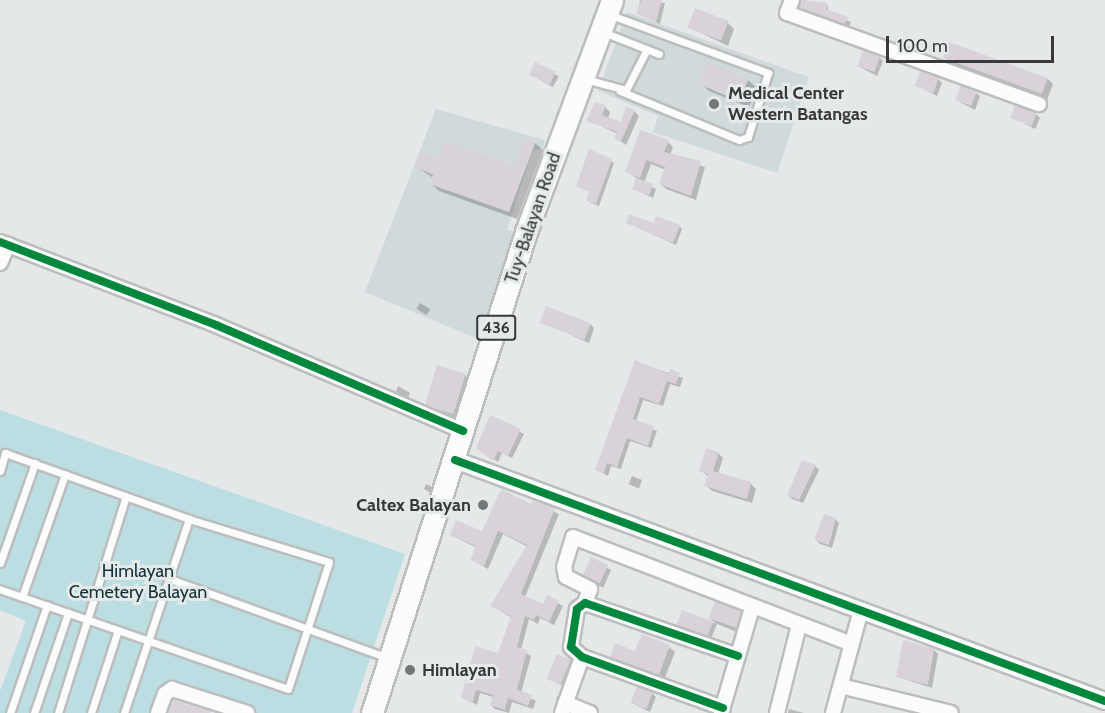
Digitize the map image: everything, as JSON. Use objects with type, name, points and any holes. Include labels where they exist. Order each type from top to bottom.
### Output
[{"type":"main road","name":"Tuy-Balayan Road","points":[[372,713],[455,460],[527,229],[607,15]]},
{"type":"street","points":[[792,0],[787,13],[1039,104]]},
{"type":"street","points":[[0,263],[4,244],[216,325],[463,431]]},
{"type":"street","points":[[455,460],[1105,701]]},
{"type":"street","points":[[752,608],[722,711],[582,657],[571,647],[577,609],[585,603],[590,589],[566,577],[564,567],[573,537],[752,608],[849,643]]},
{"type":"street","points":[[585,603],[738,656]]},
{"type":"street","points":[[833,713],[849,643],[861,610]]},
{"type":"street","points":[[777,713],[799,625]]},
{"type":"street","points":[[582,657],[563,708],[590,713]]},
{"type":"street","points":[[841,686],[951,713]]},
{"type":"street","points":[[158,713],[165,694],[171,689],[247,713]]},
{"type":"lane","points":[[607,15],[647,49],[659,54]]},
{"type":"lane","points":[[583,78],[739,140],[748,137],[768,73],[607,15]]},
{"type":"lane","points":[[620,91],[630,88],[647,49]]},
{"type":"lane","points":[[0,471],[5,453],[189,519],[329,562],[310,629],[288,689],[0,589]]},
{"type":"lane","points":[[0,563],[35,463]]},
{"type":"lane","points":[[22,597],[64,474]]},
{"type":"lane","points":[[58,713],[126,496]]},
{"type":"lane","points":[[124,713],[189,519]]},
{"type":"lane","points":[[170,579],[391,659]]},
{"type":"lane","points":[[10,713],[48,606]]},
{"type":"lane","points":[[34,713],[68,613]]},
{"type":"lane","points":[[91,713],[118,630]]},
{"type":"shaded area","name":"Medical Center Western Batangas","points":[[627,12],[809,77],[777,173],[653,132],[658,116],[598,91]]},
{"type":"shaded area","points":[[436,109],[545,140],[543,148],[532,152],[507,230],[517,233],[478,339],[365,292]]},
{"type":"green space","name":"Himlayan Cemetery Balayan","points":[[0,410],[405,554],[352,713],[232,713],[169,694],[163,713],[0,713],[0,691],[26,621],[0,610]]},
{"type":"building","points":[[641,0],[662,0],[656,22],[636,14]]},
{"type":"building","points":[[801,0],[828,3],[826,9],[848,17],[845,24],[799,8]]},
{"type":"building","points":[[695,8],[729,21],[721,41],[687,28]]},
{"type":"building","points":[[949,42],[1048,78],[1042,94],[943,58]]},
{"type":"building","points":[[863,50],[880,56],[874,72],[857,66]]},
{"type":"building","points":[[535,62],[556,72],[550,84],[529,75]]},
{"type":"building","points":[[708,62],[749,79],[739,101],[699,84]]},
{"type":"building","points":[[920,71],[939,78],[933,93],[915,86]]},
{"type":"building","points":[[961,85],[977,91],[971,106],[955,100]]},
{"type":"building","points":[[595,102],[606,105],[602,115],[621,122],[626,107],[635,110],[621,141],[614,139],[617,132],[586,121]]},
{"type":"building","points":[[1015,105],[1037,113],[1032,126],[1010,118]]},
{"type":"building","points":[[640,130],[669,140],[664,152],[701,161],[691,196],[659,184],[665,167],[646,160],[640,178],[625,172]]},
{"type":"building","points":[[525,137],[536,141],[509,212],[429,184],[433,175],[414,166],[421,152],[438,160],[444,141],[515,166]]},
{"type":"building","points":[[589,149],[612,159],[596,204],[586,201],[589,192],[576,186]]},
{"type":"building","points":[[636,178],[653,184],[649,195],[632,189]]},
{"type":"building","points":[[629,214],[654,223],[656,216],[680,225],[673,243],[626,223]]},
{"type":"building","points":[[546,306],[591,323],[584,340],[540,323]]},
{"type":"building","points":[[635,360],[668,374],[670,369],[680,373],[676,384],[667,381],[659,404],[640,397],[633,419],[654,426],[648,446],[627,438],[617,467],[607,463],[604,473],[595,470]]},
{"type":"building","points":[[437,365],[466,374],[453,414],[425,405]]},
{"type":"building","points":[[490,415],[521,429],[508,456],[498,451],[493,461],[476,448]]},
{"type":"building","points":[[706,448],[719,452],[713,471],[751,482],[747,499],[704,486],[708,474],[699,471]]},
{"type":"building","points":[[802,460],[816,465],[799,500],[787,495]]},
{"type":"building","points":[[501,489],[531,504],[533,500],[555,508],[521,594],[543,604],[547,595],[559,601],[549,622],[536,615],[534,620],[525,616],[517,647],[527,650],[517,690],[532,695],[528,706],[508,698],[505,710],[490,705],[493,695],[476,690],[473,702],[461,698],[475,646],[498,653],[511,616],[490,606],[527,545],[498,531],[484,566],[470,560],[476,546],[450,535],[456,520],[482,531]]},
{"type":"building","points":[[824,514],[836,518],[829,545],[814,540]]},
{"type":"building","points":[[591,557],[608,565],[600,583],[583,575]]},
{"type":"building","points":[[715,601],[742,611],[736,628],[709,618]]},
{"type":"building","points":[[682,610],[713,621],[708,636],[677,625]]},
{"type":"building","points":[[642,634],[670,645],[659,675],[610,657],[615,643],[635,651]]},
{"type":"building","points":[[903,640],[934,649],[928,685],[896,677]]},
{"type":"building","points":[[557,654],[571,660],[560,685],[546,679]]},
{"type":"building","points":[[637,686],[653,692],[646,709],[631,703]]},
{"type":"building","points":[[173,700],[210,711],[210,713],[168,713]]},
{"type":"cycle path","points":[[0,242],[216,325],[463,431]]},
{"type":"cycle path","points":[[455,460],[1105,701]]},
{"type":"cycle path","points":[[723,708],[582,657],[571,647],[577,609],[585,603],[738,656]]},
{"type":"place","name":"Medical Center Western Batangas","points":[[714,104]]},
{"type":"place","name":"Caltex Balayan","points":[[483,505]]},
{"type":"place","name":"Himlayan","points":[[410,670]]}]
